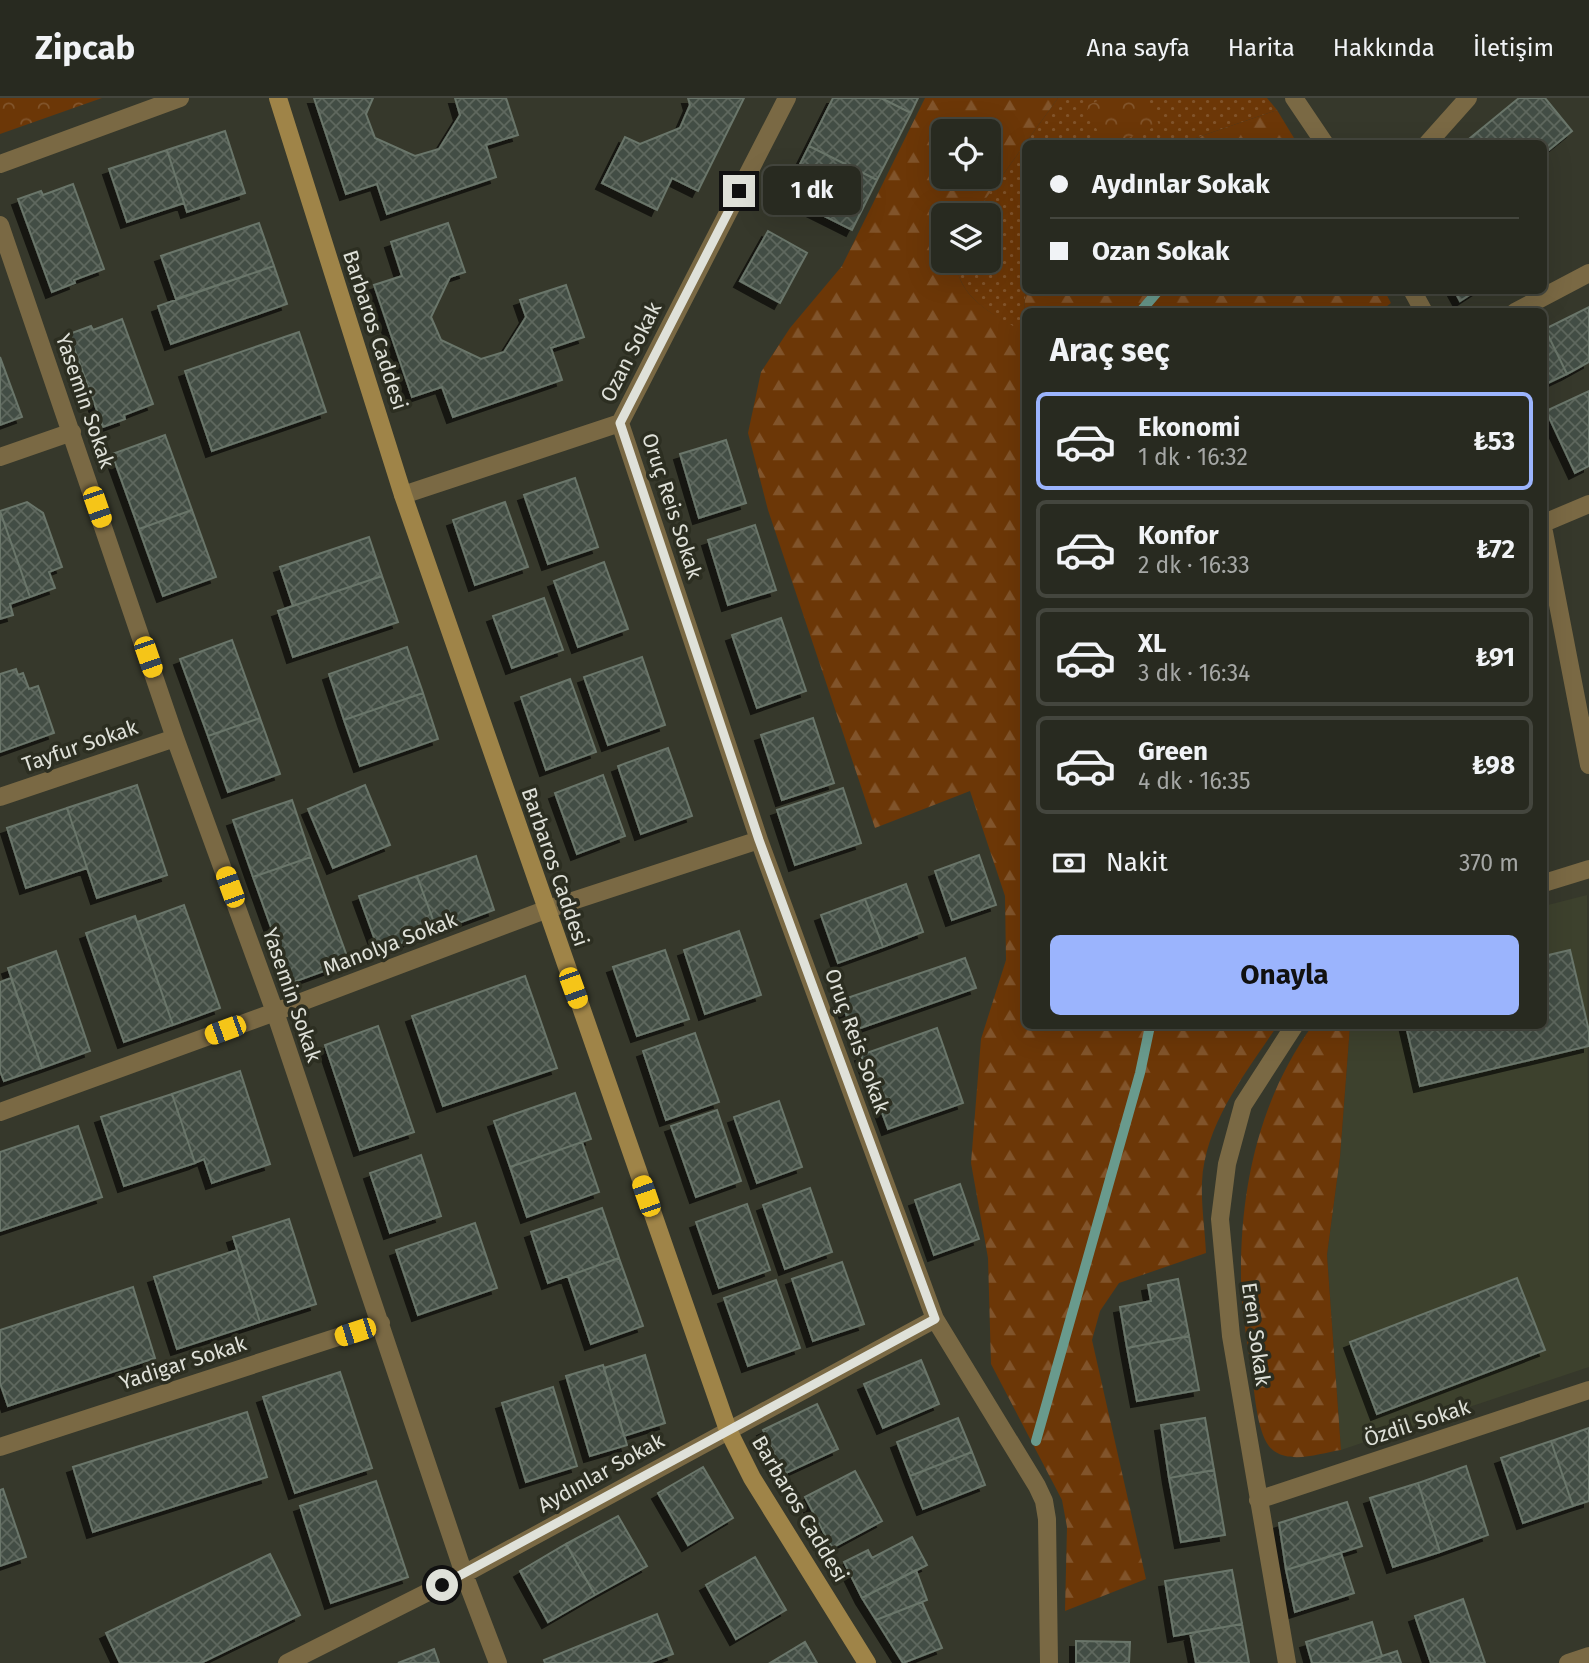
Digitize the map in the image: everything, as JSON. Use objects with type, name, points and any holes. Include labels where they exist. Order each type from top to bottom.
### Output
[{"type":"street","points":[[0,164],[180,98]]},
{"type":"street","name":"Barbaros Caddesi","points":[[278,98],[403,495],[545,910],[728,1430],[752,1478],[867,1663]]},
{"type":"street","name":"Ozan Sokak","points":[[403,495],[620,423],[787,98]]},
{"type":"street","points":[[1294,98],[1322,140]]},
{"type":"street","points":[[1431,140],[1468,98]]},
{"type":"street","name":"Yasemin Sokak","points":[[0,225],[175,738],[275,1012],[464,1574],[498,1663]]},
{"type":"street","points":[[1523,308],[1589,273]]},
{"type":"street","name":"Oruç Reis Sokak","points":[[620,423],[759,840],[935,1319],[1044,1501],[1049,1663]]},
{"type":"street","points":[[0,457],[72,432]]},
{"type":"street","points":[[1547,522],[1589,504]]},
{"type":"street","points":[[1547,548],[1589,765]]},
{"type":"street","name":"Tayfur Sokak","points":[[0,797],[175,738]]},
{"type":"street","name":"Manolya Sokak","points":[[0,1112],[545,910],[759,840]]},
{"type":"street","points":[[1547,882],[1589,869]]},
{"type":"street","name":"Eren Sokak","points":[[1287,1663],[1231,1336],[1220,1219],[1227,1164],[1243,1105],[1292,1029]]},
{"type":"street","name":"Aydınlar Sokak","points":[[287,1663],[464,1574],[935,1319]]},
{"type":"street","name":"Yadigar Sokak","points":[[0,1447],[381,1323]]},
{"type":"street","name":"Özdil Sokak","points":[[1258,1500],[1589,1390]]},
{"type":"street","points":[[1569,1663],[1589,1656]]},
{"type":"shaded area","points":[[1587,895],[1589,1367],[1341,1450],[1327,1255],[1340,1157],[1350,1029],[1547,1029],[1547,905]]},
{"type":"green space","points":[[0,98],[102,98],[0,134]]},
{"type":"green space","points":[[925,98],[1058,98],[1028,140],[1022,140],[1022,148],[1001,177],[1001,119],[931,119],[931,189],[993,189],[983,203],[931,203],[931,273],[958,273],[970,295],[1022,331],[1022,1029],[1275,1029],[1240,1080],[1211,1139],[1202,1182],[1206,1253],[1119,1283],[1100,1311],[1092,1340],[1146,1579],[1065,1611],[1067,1527],[1062,1500],[991,1364],[988,1258],[971,1163],[981,1039],[1006,960],[1005,896],[970,791],[875,828],[768,510],[748,433],[761,372],[790,328],[842,266]]},
{"type":"green space","points":[[1058,98],[1267,98],[1277,110],[1190,140],[1028,140]]},
{"type":"green space","points":[[1104,98],[1147,98],[1159,125],[1124,140],[1102,140],[1086,106]]},
{"type":"green space","points":[[1277,110],[1295,140],[1190,140]]},
{"type":"green space","points":[[1022,148],[1022,294],[1026,294],[1024,308],[1022,308],[1022,332],[979,304],[963,285],[958,274],[1001,273],[1001,203],[983,203],[993,189],[1001,189],[1001,177]]},
{"type":"green space","points":[[1026,294],[1386,294],[1391,303],[1384,308],[1024,308]]},
{"type":"green space","points":[[1310,1029],[1350,1029],[1340,1157],[1327,1255],[1341,1450],[1290,1457],[1281,1455],[1268,1445],[1260,1427],[1241,1279],[1244,1211],[1256,1146],[1278,1084]]},
{"type":"building","points":[[314,98],[373,98],[366,114],[375,138],[415,156],[439,149],[460,115],[455,98],[506,98],[518,135],[486,145],[496,177],[387,214],[377,184],[346,194]]},
{"type":"building","points":[[688,98],[744,98],[698,191],[672,178],[657,210],[602,183],[625,137],[640,144],[680,128],[690,105]]},
{"type":"building","points":[[833,98],[881,98],[911,113],[877,180],[809,146]]},
{"type":"building","points":[[881,98],[918,98],[911,113]]},
{"type":"building","points":[[1519,98],[1545,98],[1572,131],[1547,152],[1547,140],[1468,140]]},
{"type":"building","points":[[225,131],[245,193],[187,212],[167,150]]},
{"type":"building","points":[[809,146],[877,180],[852,230],[784,196]]},
{"type":"building","points":[[167,150],[184,203],[127,222],[109,169]]},
{"type":"building","points":[[73,184],[104,269],[52,292],[18,199],[41,191],[43,195]]},
{"type":"building","points":[[259,223],[274,266],[176,299],[161,256]]},
{"type":"building","points":[[448,223],[465,272],[450,277],[431,317],[441,340],[481,359],[504,352],[526,317],[520,300],[566,285],[584,337],[551,348],[562,380],[453,417],[442,387],[412,397],[374,285],[402,276],[391,242]]},
{"type":"building","points":[[768,231],[807,253],[780,303],[740,281]]},
{"type":"building","points":[[274,266],[287,304],[171,344],[158,306]]},
{"type":"building","points":[[1456,294],[1471,294],[1460,301]]},
{"type":"building","points":[[1589,307],[1589,362],[1567,374],[1547,328]]},
{"type":"building","points":[[122,319],[153,404],[124,415],[125,419],[103,427],[69,334],[91,326],[93,330]]},
{"type":"building","points":[[299,332],[326,412],[212,451],[185,371]]},
{"type":"building","points":[[1547,333],[1567,374],[1547,384]]},
{"type":"building","points":[[0,357],[22,417],[0,425]]},
{"type":"building","points":[[1589,391],[1589,466],[1575,473],[1547,411]]},
{"type":"building","points":[[165,435],[192,510],[139,529],[112,454]]},
{"type":"building","points":[[726,440],[746,503],[699,518],[680,454]]},
{"type":"building","points":[[575,478],[598,547],[548,564],[524,495]]},
{"type":"building","points":[[27,502],[43,513],[62,567],[49,572],[55,588],[30,597],[0,511]]},
{"type":"building","points":[[505,502],[528,567],[475,585],[453,520]]},
{"type":"building","points":[[192,510],[216,577],[163,596],[139,529]]},
{"type":"building","points":[[0,511],[30,597],[10,604],[13,615],[0,619]]},
{"type":"building","points":[[755,525],[776,590],[728,605],[708,540]]},
{"type":"building","points":[[369,537],[382,576],[293,606],[280,567]]},
{"type":"building","points":[[604,562],[628,629],[578,647],[554,581]]},
{"type":"building","points":[[382,576],[398,622],[293,657],[278,611]]},
{"type":"building","points":[[544,598],[563,650],[512,668],[493,616]]},
{"type":"building","points":[[781,618],[806,691],[757,708],[732,635]]},
{"type":"building","points":[[232,640],[260,718],[208,736],[180,659]]},
{"type":"building","points":[[407,647],[423,693],[344,720],[329,674]]},
{"type":"building","points":[[642,657],[665,725],[608,745],[584,677]]},
{"type":"building","points":[[16,669],[18,675],[23,673],[29,689],[38,686],[54,733],[0,752],[0,674]]},
{"type":"building","points":[[570,679],[596,752],[546,770],[521,697]]},
{"type":"building","points":[[423,693],[438,739],[360,766],[344,720]]},
{"type":"building","points":[[260,718],[280,774],[228,792],[208,736]]},
{"type":"building","points":[[813,718],[834,783],[782,800],[761,735]]},
{"type":"building","points":[[668,748],[692,816],[641,834],[618,766]]},
{"type":"building","points":[[603,775],[625,836],[577,854],[555,793]]},
{"type":"building","points":[[137,785],[167,875],[97,898],[67,808]]},
{"type":"building","points":[[365,785],[390,845],[333,868],[308,809]]},
{"type":"building","points":[[843,788],[861,843],[795,865],[777,810]]},
{"type":"building","points":[[292,800],[311,857],[253,877],[233,820]]},
{"type":"building","points":[[67,808],[87,868],[26,888],[7,828]]},
{"type":"building","points":[[979,855],[996,905],[952,920],[935,871]]},
{"type":"building","points":[[476,856],[494,910],[437,931],[417,876]]},
{"type":"building","points":[[311,857],[349,962],[291,983],[253,877]]},
{"type":"building","points":[[417,876],[437,931],[379,951],[359,896]]},
{"type":"building","points":[[906,884],[923,932],[883,947],[865,899]]},
{"type":"building","points":[[865,899],[883,947],[838,963],[821,915]]},
{"type":"building","points":[[184,905],[220,1008],[173,1025],[137,922]]},
{"type":"building","points":[[135,916],[173,1025],[124,1042],[86,933]]},
{"type":"building","points":[[739,931],[761,995],[705,1014],[684,950]]},
{"type":"building","points":[[665,950],[689,1019],[637,1036],[613,967]]},
{"type":"building","points":[[1570,950],[1589,1031],[1589,1046],[1420,1086],[1407,1029],[1547,1029],[1547,955]]},
{"type":"building","points":[[56,951],[90,1051],[42,1068],[8,968]]},
{"type":"building","points":[[965,958],[976,988],[852,1031],[841,1000]]},
{"type":"building","points":[[525,976],[557,1068],[443,1106],[412,1016]]},
{"type":"building","points":[[11,978],[42,1068],[4,1081],[0,1071],[0,982]]},
{"type":"building","points":[[378,1026],[414,1132],[360,1150],[325,1045]]},
{"type":"building","points":[[937,1028],[963,1103],[888,1129],[861,1055]]},
{"type":"building","points":[[695,1033],[719,1102],[666,1120],[643,1051]]},
{"type":"building","points":[[240,1071],[270,1164],[212,1183],[204,1159],[195,1163],[172,1094]]},
{"type":"building","points":[[575,1093],[591,1139],[510,1167],[494,1121]]},
{"type":"building","points":[[172,1094],[195,1163],[124,1186],[101,1117]]},
{"type":"building","points":[[779,1101],[802,1167],[757,1183],[734,1117]]},
{"type":"building","points":[[717,1110],[741,1181],[696,1197],[671,1126]]},
{"type":"building","points":[[78,1126],[102,1197],[0,1231],[0,1152]]},
{"type":"building","points":[[582,1142],[599,1192],[527,1217],[510,1167]]},
{"type":"building","points":[[421,1155],[441,1216],[390,1233],[370,1173]]},
{"type":"building","points":[[960,1184],[979,1239],[934,1255],[915,1200]]},
{"type":"building","points":[[810,1188],[832,1252],[785,1269],[763,1205]]},
{"type":"building","points":[[747,1204],[770,1270],[719,1288],[696,1222]]},
{"type":"building","points":[[602,1208],[619,1258],[548,1283],[531,1232]]},
{"type":"building","points":[[289,1219],[316,1304],[260,1322],[233,1237]]},
{"type":"building","points":[[475,1223],[497,1288],[418,1315],[396,1250]]},
{"type":"building","points":[[237,1250],[260,1322],[177,1349],[154,1277]]},
{"type":"building","points":[[619,1258],[643,1326],[591,1344],[568,1276]]},
{"type":"building","points":[[842,1262],[864,1324],[813,1341],[792,1279]]},
{"type":"building","points":[[1517,1278],[1545,1350],[1377,1414],[1350,1342]]},
{"type":"building","points":[[1178,1279],[1189,1336],[1127,1348],[1120,1307],[1151,1301],[1148,1285]]},
{"type":"building","points":[[776,1280],[800,1348],[748,1366],[724,1298]]},
{"type":"building","points":[[133,1287],[155,1358],[8,1406],[0,1383],[0,1330]]},
{"type":"building","points":[[1189,1336],[1199,1390],[1137,1401],[1127,1348]]},
{"type":"building","points":[[645,1355],[665,1423],[624,1436],[604,1368]]},
{"type":"building","points":[[921,1360],[939,1404],[883,1428],[864,1384]]},
{"type":"building","points":[[603,1365],[627,1445],[590,1456],[566,1376]]},
{"type":"building","points":[[340,1372],[372,1468],[295,1493],[263,1397]]},
{"type":"building","points":[[553,1387],[577,1466],[526,1482],[502,1403]]},
{"type":"building","points":[[817,1404],[838,1449],[784,1474],[763,1430]]},
{"type":"building","points":[[247,1412],[267,1477],[93,1532],[73,1467]]},
{"type":"building","points":[[958,1418],[972,1452],[910,1476],[897,1442]]},
{"type":"building","points":[[1205,1418],[1214,1470],[1169,1478],[1161,1425]]},
{"type":"building","points":[[1589,1428],[1589,1501],[1573,1506],[1551,1441]]},
{"type":"building","points":[[1551,1441],[1573,1506],[1523,1523],[1501,1458]]},
{"type":"building","points":[[972,1452],[985,1485],[923,1509],[910,1476]]},
{"type":"building","points":[[1466,1466],[1488,1535],[1440,1552],[1418,1483]]},
{"type":"building","points":[[703,1467],[733,1518],[688,1545],[658,1493]]},
{"type":"building","points":[[1214,1470],[1225,1535],[1181,1542],[1169,1478]]},
{"type":"building","points":[[855,1471],[882,1521],[832,1548],[805,1497]]},
{"type":"building","points":[[376,1481],[408,1577],[331,1603],[300,1506]]},
{"type":"building","points":[[1418,1483],[1440,1552],[1393,1567],[1370,1498]]},
{"type":"building","points":[[3,1489],[26,1557],[0,1566],[0,1490]]},
{"type":"building","points":[[1347,1502],[1362,1546],[1286,1570],[1279,1523]]},
{"type":"building","points":[[618,1516],[647,1566],[595,1595],[566,1544]]},
{"type":"building","points":[[912,1537],[927,1565],[862,1598],[844,1562],[868,1550],[872,1558]]},
{"type":"building","points":[[566,1544],[595,1595],[548,1622],[520,1571]]},
{"type":"building","points":[[1341,1553],[1354,1593],[1295,1612],[1286,1570]]},
{"type":"building","points":[[270,1554],[300,1615],[201,1663],[120,1663],[106,1633]]},
{"type":"building","points":[[755,1557],[786,1610],[736,1639],[706,1585]]},
{"type":"building","points":[[916,1570],[927,1600],[876,1620],[862,1598]]},
{"type":"building","points":[[1232,1570],[1242,1624],[1174,1636],[1165,1581]]},
{"type":"building","points":[[1463,1599],[1485,1663],[1431,1663],[1415,1616]]},
{"type":"building","points":[[922,1602],[942,1648],[903,1663],[876,1620]]},
{"type":"building","points":[[657,1614],[673,1654],[649,1663],[545,1663],[544,1660]]},
{"type":"building","points":[[1372,1622],[1382,1656],[1362,1663],[1312,1663],[1306,1642]]},
{"type":"building","points":[[1242,1624],[1249,1663],[1196,1663],[1190,1633]]},
{"type":"building","points":[[1076,1641],[1130,1642],[1129,1663],[1076,1663]]},
{"type":"building","points":[[805,1642],[817,1663],[770,1663]]},
{"type":"building","points":[[434,1649],[439,1663],[398,1663]]},
{"type":"building","points":[[1397,1651],[1401,1663],[1362,1663],[1382,1656]]},
{"type":"waterway","points":[[1143,308],[1156,294]]},
{"type":"waterway","points":[[1036,1441],[1140,1073],[1149,1029]]},
{"type":"route","points":[[442,1585],[935,1319],[759,840],[620,423],[739,191]]}]
